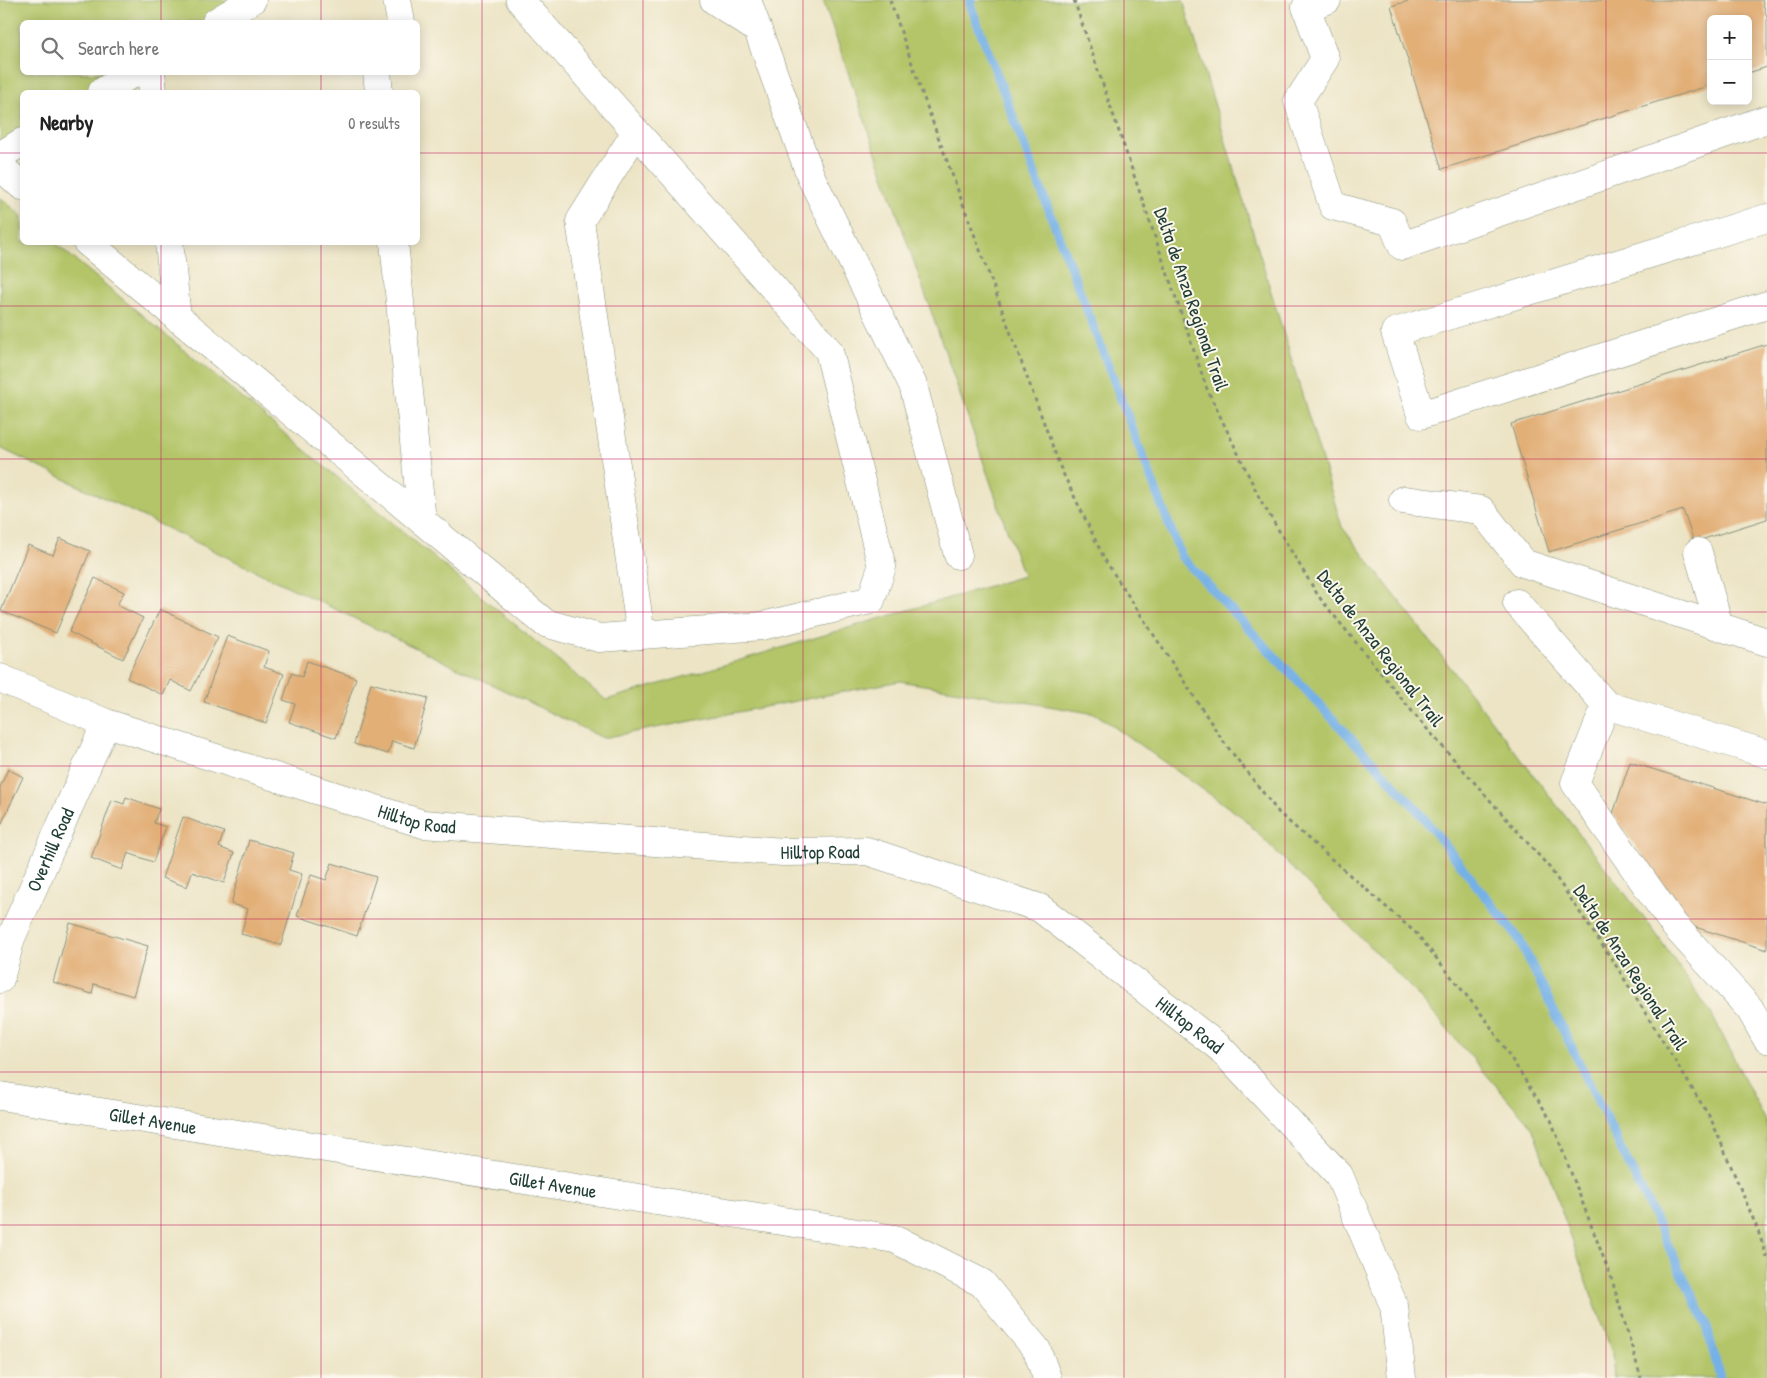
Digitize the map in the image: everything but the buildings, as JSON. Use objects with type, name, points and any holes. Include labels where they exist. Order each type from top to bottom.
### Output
[{"type":"street","points":[[219,20],[252,0]]},
{"type":"street","points":[[397,0],[402,20]]},
{"type":"street","points":[[90,245],[545,623],[599,638],[762,626],[871,600],[882,567],[828,351],[520,0]]},
{"type":"street","points":[[714,0],[758,30]]},
{"type":"street","points":[[747,0],[811,177],[913,385],[958,555]]},
{"type":"street","points":[[1327,0],[1306,7],[1325,59],[1298,101],[1333,206],[1392,222],[1402,246],[1767,119]]},
{"type":"street","points":[[105,90],[130,75]]},
{"type":"street","points":[[151,75],[153,90]]},
{"type":"street","points":[[377,75],[379,90]]},
{"type":"street","points":[[636,132],[580,221],[641,635]]},
{"type":"street","points":[[0,156],[20,143]]},
{"type":"street","points":[[0,166],[20,184]]},
{"type":"street","points":[[1767,218],[1395,332],[1421,415],[1767,305]]},
{"type":"street","points":[[169,245],[177,318]]},
{"type":"street","points":[[394,245],[422,521]]},
{"type":"street","points":[[1404,500],[1481,510],[1524,563],[1767,642]]},
{"type":"street","points":[[1698,552],[1719,626]]},
{"type":"street","points":[[1517,602],[1606,705],[1767,754]]},
{"type":"street","name":"Hilltop Road","points":[[0,678],[106,723],[423,824],[783,852],[867,850],[1040,908],[1220,1048],[1339,1175],[1394,1306],[1402,1378]]},
{"type":"street","points":[[1606,705],[1575,783],[1674,925],[1750,1009],[1767,1039]]},
{"type":"street","name":"Overhill Road","points":[[0,979],[11,938],[106,723]]},
{"type":"street","name":"Gillet Avenue","points":[[0,1096],[895,1239],[982,1283],[1037,1350],[1047,1378]]},
{"type":"path","points":[[890,0],[926,104],[1060,469],[1105,560],[1223,741],[1279,813],[1417,934],[1487,1021],[1551,1120],[1612,1280],[1641,1378]]},
{"type":"path","name":"Delta de Anza Regional Trail","points":[[1074,0],[1207,389],[1261,501],[1319,597],[1420,722],[1550,867],[1616,964],[1711,1119],[1757,1228],[1767,1258]]},
{"type":"green space","points":[[0,0],[238,0],[207,20],[20,20],[20,75],[124,75],[100,90],[20,90],[20,142],[0,156]]},
{"type":"green space","points":[[823,0],[1183,0],[1342,527],[1654,931],[1712,1015],[1767,1123],[1767,1378],[1614,1378],[1612,1353],[1532,1127],[1413,990],[1242,817],[1096,714],[900,681],[603,738],[0,448],[0,197],[20,214],[20,245],[57,245],[606,700],[1023,576]]},
{"type":"waterway","points":[[971,0],[970,4],[1181,556],[1415,807],[1519,939],[1706,1323],[1720,1378]]}]
